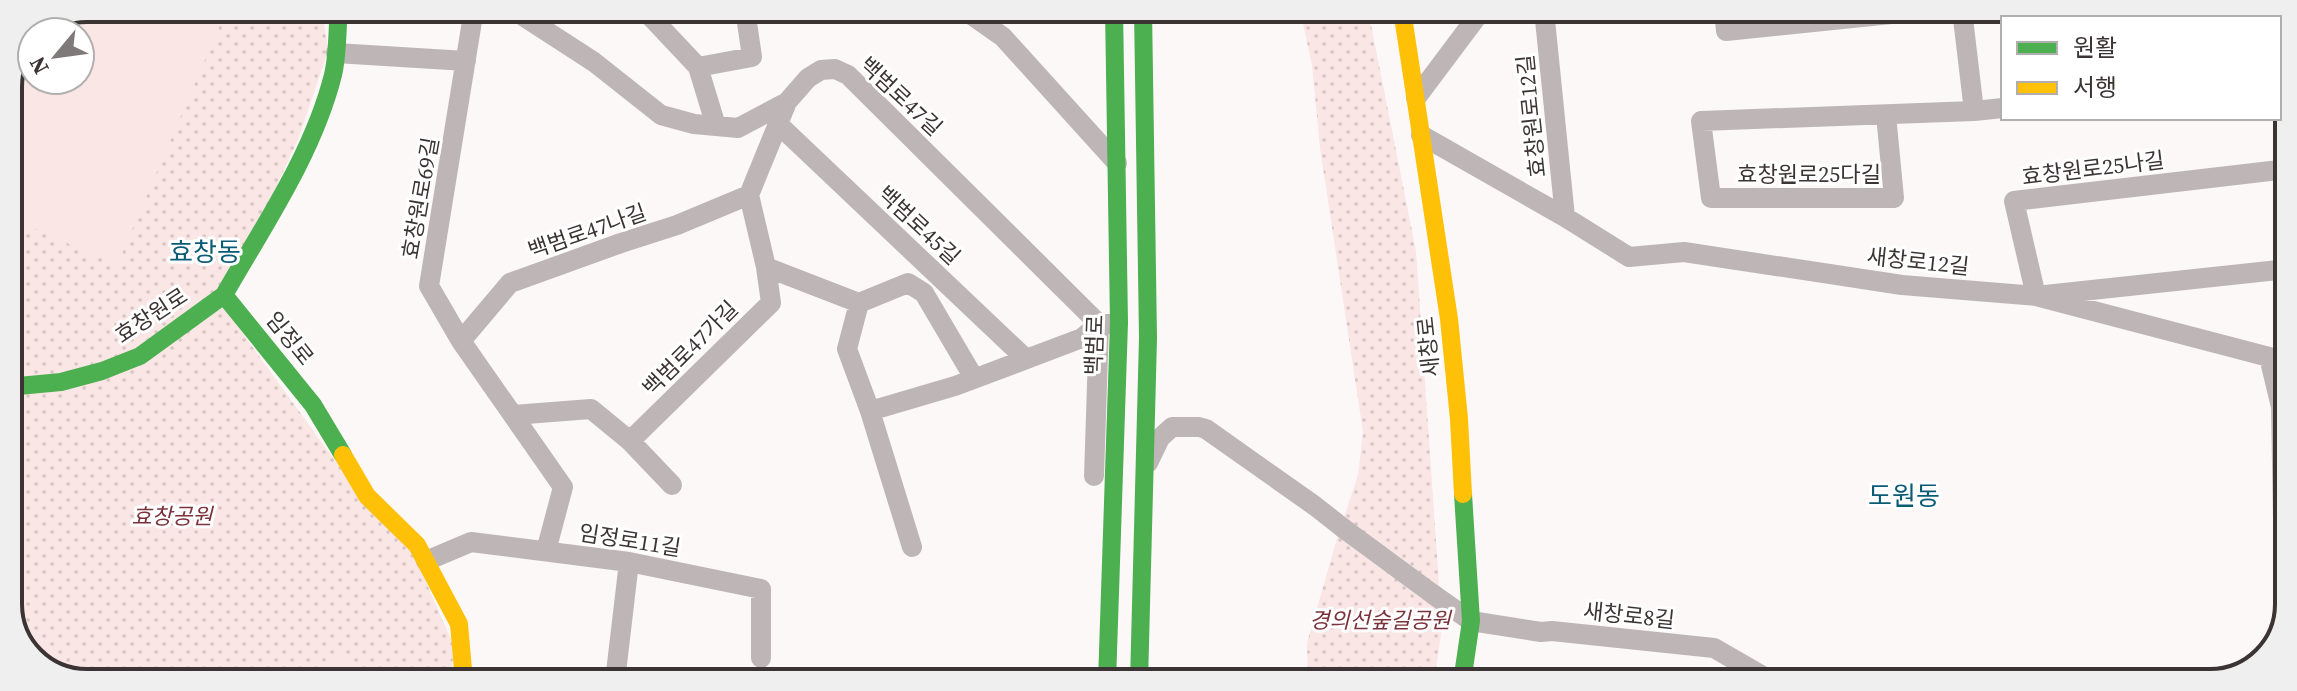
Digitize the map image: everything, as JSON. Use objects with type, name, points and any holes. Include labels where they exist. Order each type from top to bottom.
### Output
[{"type":"main road","points":[[224,295],[276,204],[318,121],[334,73],[338,22]]},
{"type":"main road","name":"백범로","points":[[1107,669],[1109,324],[1117,163],[1114,22]]},
{"type":"main road","points":[[1139,669],[1148,381],[1143,22]]},
{"type":"main road","name":"새창로","points":[[1404,22],[1449,319],[1459,419],[1471,621],[1464,669]]},
{"type":"main road","name":"효창원로","points":[[22,386],[61,382],[140,356],[224,295]]},
{"type":"main road","name":"임정로","points":[[224,295],[313,405],[367,496],[417,545],[459,624],[463,669]]},
{"type":"main road","points":[[1109,324],[1131,323],[1140,327],[1148,338]]},
{"type":"street","name":"효창원로69길","points":[[472,22],[429,286],[461,341],[563,487],[546,551]]},
{"type":"street","name":"백범로47길","points":[[532,22],[594,62],[661,115],[694,124],[738,128],[787,102],[808,78],[821,70],[835,69],[848,75],[1109,324]]},
{"type":"street","points":[[657,22],[698,67],[716,126]]},
{"type":"street","points":[[698,67],[752,57],[747,22]]},
{"type":"street","points":[[982,22],[1003,37],[1117,163]]},
{"type":"street","points":[[1416,98],[1473,22]]},
{"type":"street","name":"효창원로12길","points":[[1545,22],[1565,217]]},
{"type":"street","points":[[1725,22],[1726,31],[1777,22]]},
{"type":"street","points":[[1963,22],[1974,111]]},
{"type":"street","points":[[336,53],[466,61]]},
{"type":"street","points":[[749,195],[787,102]]},
{"type":"street","name":"효창원로25다길","points":[[1886,115],[1894,198],[1711,198],[1701,121],[2001,108]]},
{"type":"street","name":"백범로45길","points":[[779,125],[1026,359]]},
{"type":"street","name":"새창로12길","points":[[1421,135],[1629,257],[1684,252],[1902,285],[2036,296],[2269,357],[2275,375]]},
{"type":"street","name":"효창원로25나길","points":[[2036,296],[2014,201],[2275,171]]},
{"type":"street","name":"백범로47나길","points":[[461,341],[510,283],[677,225],[749,195]]},
{"type":"street","name":"백범로47가길","points":[[630,441],[771,303],[749,195]]},
{"type":"street","points":[[766,267],[859,303],[908,283],[924,293],[974,378]]},
{"type":"street","points":[[2036,296],[2275,270]]},
{"type":"street","points":[[859,303],[847,349],[870,411],[912,547]]},
{"type":"street","points":[[870,411],[955,386],[1082,338],[1109,324]]},
{"type":"street","points":[[1094,476],[1109,324]]},
{"type":"street","points":[[1148,381],[1161,415],[1172,427]]},
{"type":"street","points":[[513,415],[591,409],[630,441],[672,485]]},
{"type":"street","points":[[1145,469],[1160,438],[1172,427],[1206,429],[1471,621]]},
{"type":"street","name":"임정로11길","points":[[426,561],[471,542],[629,562],[761,589],[761,658]]},
{"type":"street","points":[[616,669],[629,562]]},
{"type":"street","name":"새창로8길","points":[[1471,621],[1541,632],[1714,648],[1750,669]]},
{"type":"green space","name":"효창공원","points":[[96,22],[324,22],[328,51],[299,137],[222,305],[362,498],[411,548],[454,646],[452,669],[87,669],[62,664],[35,644],[22,609],[22,96],[96,96]]},
{"type":"green space","points":[[96,22],[221,22],[117,265],[22,223],[22,96],[96,96]]},
{"type":"green space","name":"경의선숲길공원","points":[[1303,22],[1370,22],[1416,251],[1442,628],[1436,669],[1308,669],[1307,643],[1358,475],[1363,432],[1320,148],[1312,65]]},
{"type":"green space","points":[[342,648],[356,669],[314,669]]},
{"type":"traffic: fast","points":[[338,22],[333,75],[313,133],[286,188],[224,295],[313,405],[343,455]]},
{"type":"traffic: fast","points":[[1107,669],[1119,323],[1114,22]]},
{"type":"traffic: fast","points":[[1139,669],[1148,338],[1143,22]]},
{"type":"traffic: fast","points":[[22,386],[61,382],[140,356],[224,295]]},
{"type":"traffic: fast","points":[[1463,494],[1471,621],[1464,669]]},
{"type":"traffic: slow","points":[[1404,22],[1449,319],[1463,494]]},
{"type":"traffic: slow","points":[[343,455],[367,496],[417,545],[459,624],[463,669]]},
{"type":"district","name":"효창동","points":[[205,252]]},
{"type":"district","name":"도원동","points":[[1904,496]]}]
